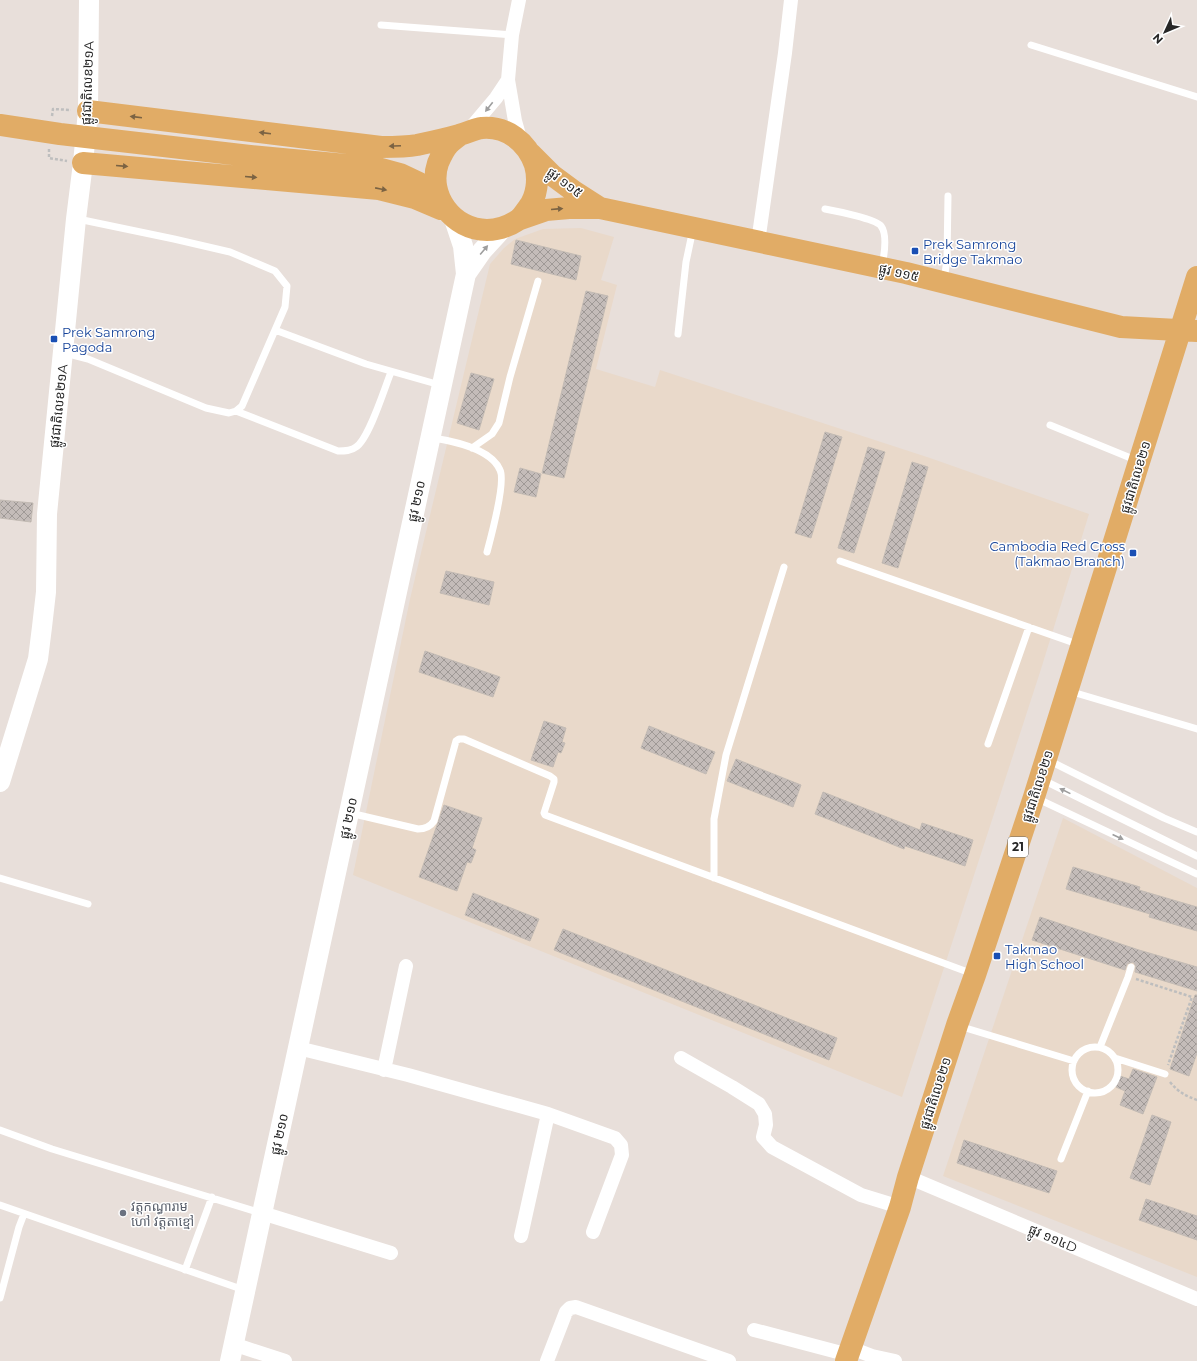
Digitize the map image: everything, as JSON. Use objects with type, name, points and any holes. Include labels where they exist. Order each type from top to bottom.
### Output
[{"type":"main road","points":[[88,111],[381,147],[415,145],[459,137]]},
{"type":"main road","points":[[0,125],[60,134],[250,156],[378,168],[400,174],[420,183],[446,209],[470,228],[487,230],[512,223],[531,205],[537,189],[537,171],[526,148],[509,133],[496,129],[482,128],[459,137],[426,155],[402,163],[378,168]]},
{"type":"main road","points":[[446,209],[435,182],[436,169],[441,156],[459,137]]},
{"type":"main road","name":"ផ្លូវ ១១៥","points":[[526,148],[552,175],[600,208]]},
{"type":"main road","points":[[83,163],[379,188],[415,198],[446,209]]},
{"type":"main road","name":"ផ្លូវ ១១៥","points":[[512,223],[546,210],[600,208],[882,268],[1121,326],[1189,331]]},
{"type":"main road","name":"ផ្លូវជាតិលេខ២១","points":[[849,1355],[900,1207],[908,1177],[957,1025],[1040,778],[1140,462],[1189,331],[1197,277]]},
{"type":"street","name":"ផ្លូវជាតិលេខ២១A","points":[[0,782],[38,658],[46,592],[47,514],[88,111],[89,0]]},
{"type":"street","points":[[519,0],[512,35],[508,80],[515,122],[526,148]]},
{"type":"street","points":[[758,242],[785,53],[791,0]]},
{"type":"street","points":[[459,137],[496,98],[508,80]]},
{"type":"street","name":"ផ្លូវ ២១០","points":[[232,1352],[466,274],[463,246],[446,209]]},
{"type":"street","name":"ផ្លូវ ២១០","points":[[466,274],[482,251],[512,223]]},
{"type":"street","points":[[384,1070],[406,966]]},
{"type":"street","points":[[298,1048],[548,1114],[615,1138],[621,1145],[622,1155],[592,1232]]},
{"type":"street","points":[[681,1058],[759,1104],[765,1114],[766,1125],[763,1137],[772,1147],[861,1195],[900,1207]]},
{"type":"street","points":[[521,1236],[548,1114]]},
{"type":"street","name":"ផ្លូវ ១១៤D","points":[[908,1177],[1197,1299]]},
{"type":"street","points":[[262,1213],[391,1253]]},
{"type":"street","points":[[547,1361],[566,1312],[570,1308],[576,1307],[729,1361]]},
{"type":"street","points":[[754,1330],[849,1355],[872,1356],[895,1361]]},
{"type":"street","points":[[232,1352],[285,1361]]},
{"type":"lane","points":[[381,25],[512,35]]},
{"type":"lane","points":[[1031,45],[1197,97]]},
{"type":"lane","points":[[943,283],[947,259],[948,196]]},
{"type":"lane","points":[[825,209],[873,221],[881,226],[884,233],[885,246],[882,268]]},
{"type":"lane","points":[[63,353],[88,359],[206,408],[229,413],[236,411],[242,406],[285,308],[287,286],[275,271],[230,252],[76,219]]},
{"type":"lane","points":[[678,334],[686,262],[693,228]]},
{"type":"lane","points":[[472,448],[492,434],[499,423],[510,377],[538,281]]},
{"type":"lane","points":[[275,330],[366,364],[442,385]]},
{"type":"lane","points":[[236,411],[338,451],[348,451],[357,447],[370,427],[391,372]]},
{"type":"lane","points":[[1050,425],[1140,462]]},
{"type":"lane","points":[[430,437],[450,440],[472,448],[493,459],[501,471],[501,488],[488,552]]},
{"type":"lane","points":[[840,561],[1082,646]]},
{"type":"lane","points":[[714,878],[714,819],[726,755],[784,567]]},
{"type":"lane","points":[[988,744],[1029,627]]},
{"type":"lane","points":[[1068,691],[1197,729]]},
{"type":"lane","points":[[349,813],[418,829],[429,827],[434,821],[456,741],[459,739],[464,739],[554,779],[544,813],[545,815],[975,975]]},
{"type":"lane","points":[[1040,778],[1164,818],[1197,832]]},
{"type":"lane","points":[[1040,778],[1197,856]]},
{"type":"lane","points":[[1040,778],[1197,874]]},
{"type":"lane","points":[[0,878],[88,904]]},
{"type":"lane","points":[[1100,1047],[1131,967]]},
{"type":"lane","points":[[957,1025],[1074,1061]]},
{"type":"lane","points":[[1100,1047],[1108,1051],[1115,1058],[1118,1066],[1117,1076],[1113,1084],[1106,1090],[1097,1093],[1088,1091],[1080,1086],[1074,1079],[1072,1070],[1074,1061],[1080,1052],[1089,1048],[1100,1047]]},
{"type":"lane","points":[[1115,1058],[1165,1074]]},
{"type":"lane","points":[[1061,1159],[1088,1091]]},
{"type":"lane","points":[[0,1130],[52,1149],[262,1213]]},
{"type":"lane","points":[[185,1270],[212,1197]]},
{"type":"lane","points":[[0,1206],[245,1290]]},
{"type":"lane","points":[[0,1298],[19,1227],[24,1214]]},
{"type":"path","points":[[51,120],[53,109],[88,111]]},
{"type":"path","points":[[54,148],[50,148],[49,158],[83,163]]},
{"type":"path","points":[[1128,977],[1192,998],[1165,1074],[1174,1088],[1183,1095],[1197,1100]]},
{"type":"shaded area","points":[[581,228],[614,237],[601,280],[617,285],[596,369],[655,387],[660,370],[930,458],[1089,514],[1041,669],[902,1097],[353,875],[410,599],[490,264],[504,248],[515,239],[543,229]]},
{"type":"shaded area","points":[[1063,818],[1197,888],[1197,1277],[943,1176]]},
{"type":"building","points":[[516,240],[581,256],[576,280],[511,264]]},
{"type":"building","points":[[586,291],[608,296],[564,478],[542,473]]},
{"type":"building","points":[[471,373],[494,379],[479,430],[457,423]]},
{"type":"building","points":[[825,432],[842,437],[811,538],[795,533]]},
{"type":"building","points":[[868,447],[885,452],[854,553],[838,548]]},
{"type":"building","points":[[912,462],[928,467],[898,568],[882,563]]},
{"type":"building","points":[[520,468],[541,474],[536,497],[514,492]]},
{"type":"building","points":[[0,500],[33,503],[31,522],[0,518]]},
{"type":"building","points":[[446,571],[494,582],[489,605],[440,593]]},
{"type":"building","points":[[425,651],[500,677],[493,697],[419,672]]},
{"type":"building","points":[[544,721],[566,728],[562,742],[565,743],[561,753],[558,752],[553,767],[531,760]]},
{"type":"building","points":[[649,726],[715,752],[706,774],[641,748]]},
{"type":"building","points":[[736,759],[801,785],[793,807],[727,781]]},
{"type":"building","points":[[823,792],[920,830],[922,823],[973,840],[965,866],[905,846],[904,849],[815,814]]},
{"type":"building","points":[[444,805],[482,818],[472,848],[476,850],[471,863],[467,862],[457,891],[419,877]]},
{"type":"building","points":[[1073,867],[1140,887],[1139,890],[1197,907],[1197,931],[1149,917],[1150,914],[1066,889]]},
{"type":"building","points":[[473,893],[539,919],[530,941],[465,915]]},
{"type":"building","points":[[1040,917],[1139,950],[1197,967],[1197,991],[1135,972],[1136,966],[1133,962],[1127,964],[1125,970],[1032,940]]},
{"type":"building","points":[[563,929],[837,1038],[829,1060],[554,950]]},
{"type":"building","points":[[1195,995],[1197,995],[1197,1053],[1189,1076],[1170,1069]]},
{"type":"building","points":[[1133,1069],[1157,1077],[1143,1114],[1120,1105],[1125,1091],[1116,1087],[1120,1076],[1129,1079]]},
{"type":"building","points":[[1152,1115],[1171,1122],[1150,1185],[1130,1178]]},
{"type":"building","points":[[964,1140],[1057,1171],[1049,1193],[957,1163]]},
{"type":"building","points":[[1146,1199],[1197,1216],[1197,1240],[1139,1220]]},
{"type":"place","name":"Prek Samrong Bridge Takmao","points":[[915,251]]},
{"type":"place","name":"Prek Samrong Pagoda","points":[[54,339]]},
{"type":"place","name":"Cambodia Red Cross (Takmao Branch)","points":[[1133,553]]},
{"type":"place","name":"Takmao High School","points":[[997,956]]},
{"type":"place","name":"វត្តកណ្ធារាម ហៅ វត្តតាខ្មៅ","points":[[123,1213]]}]
